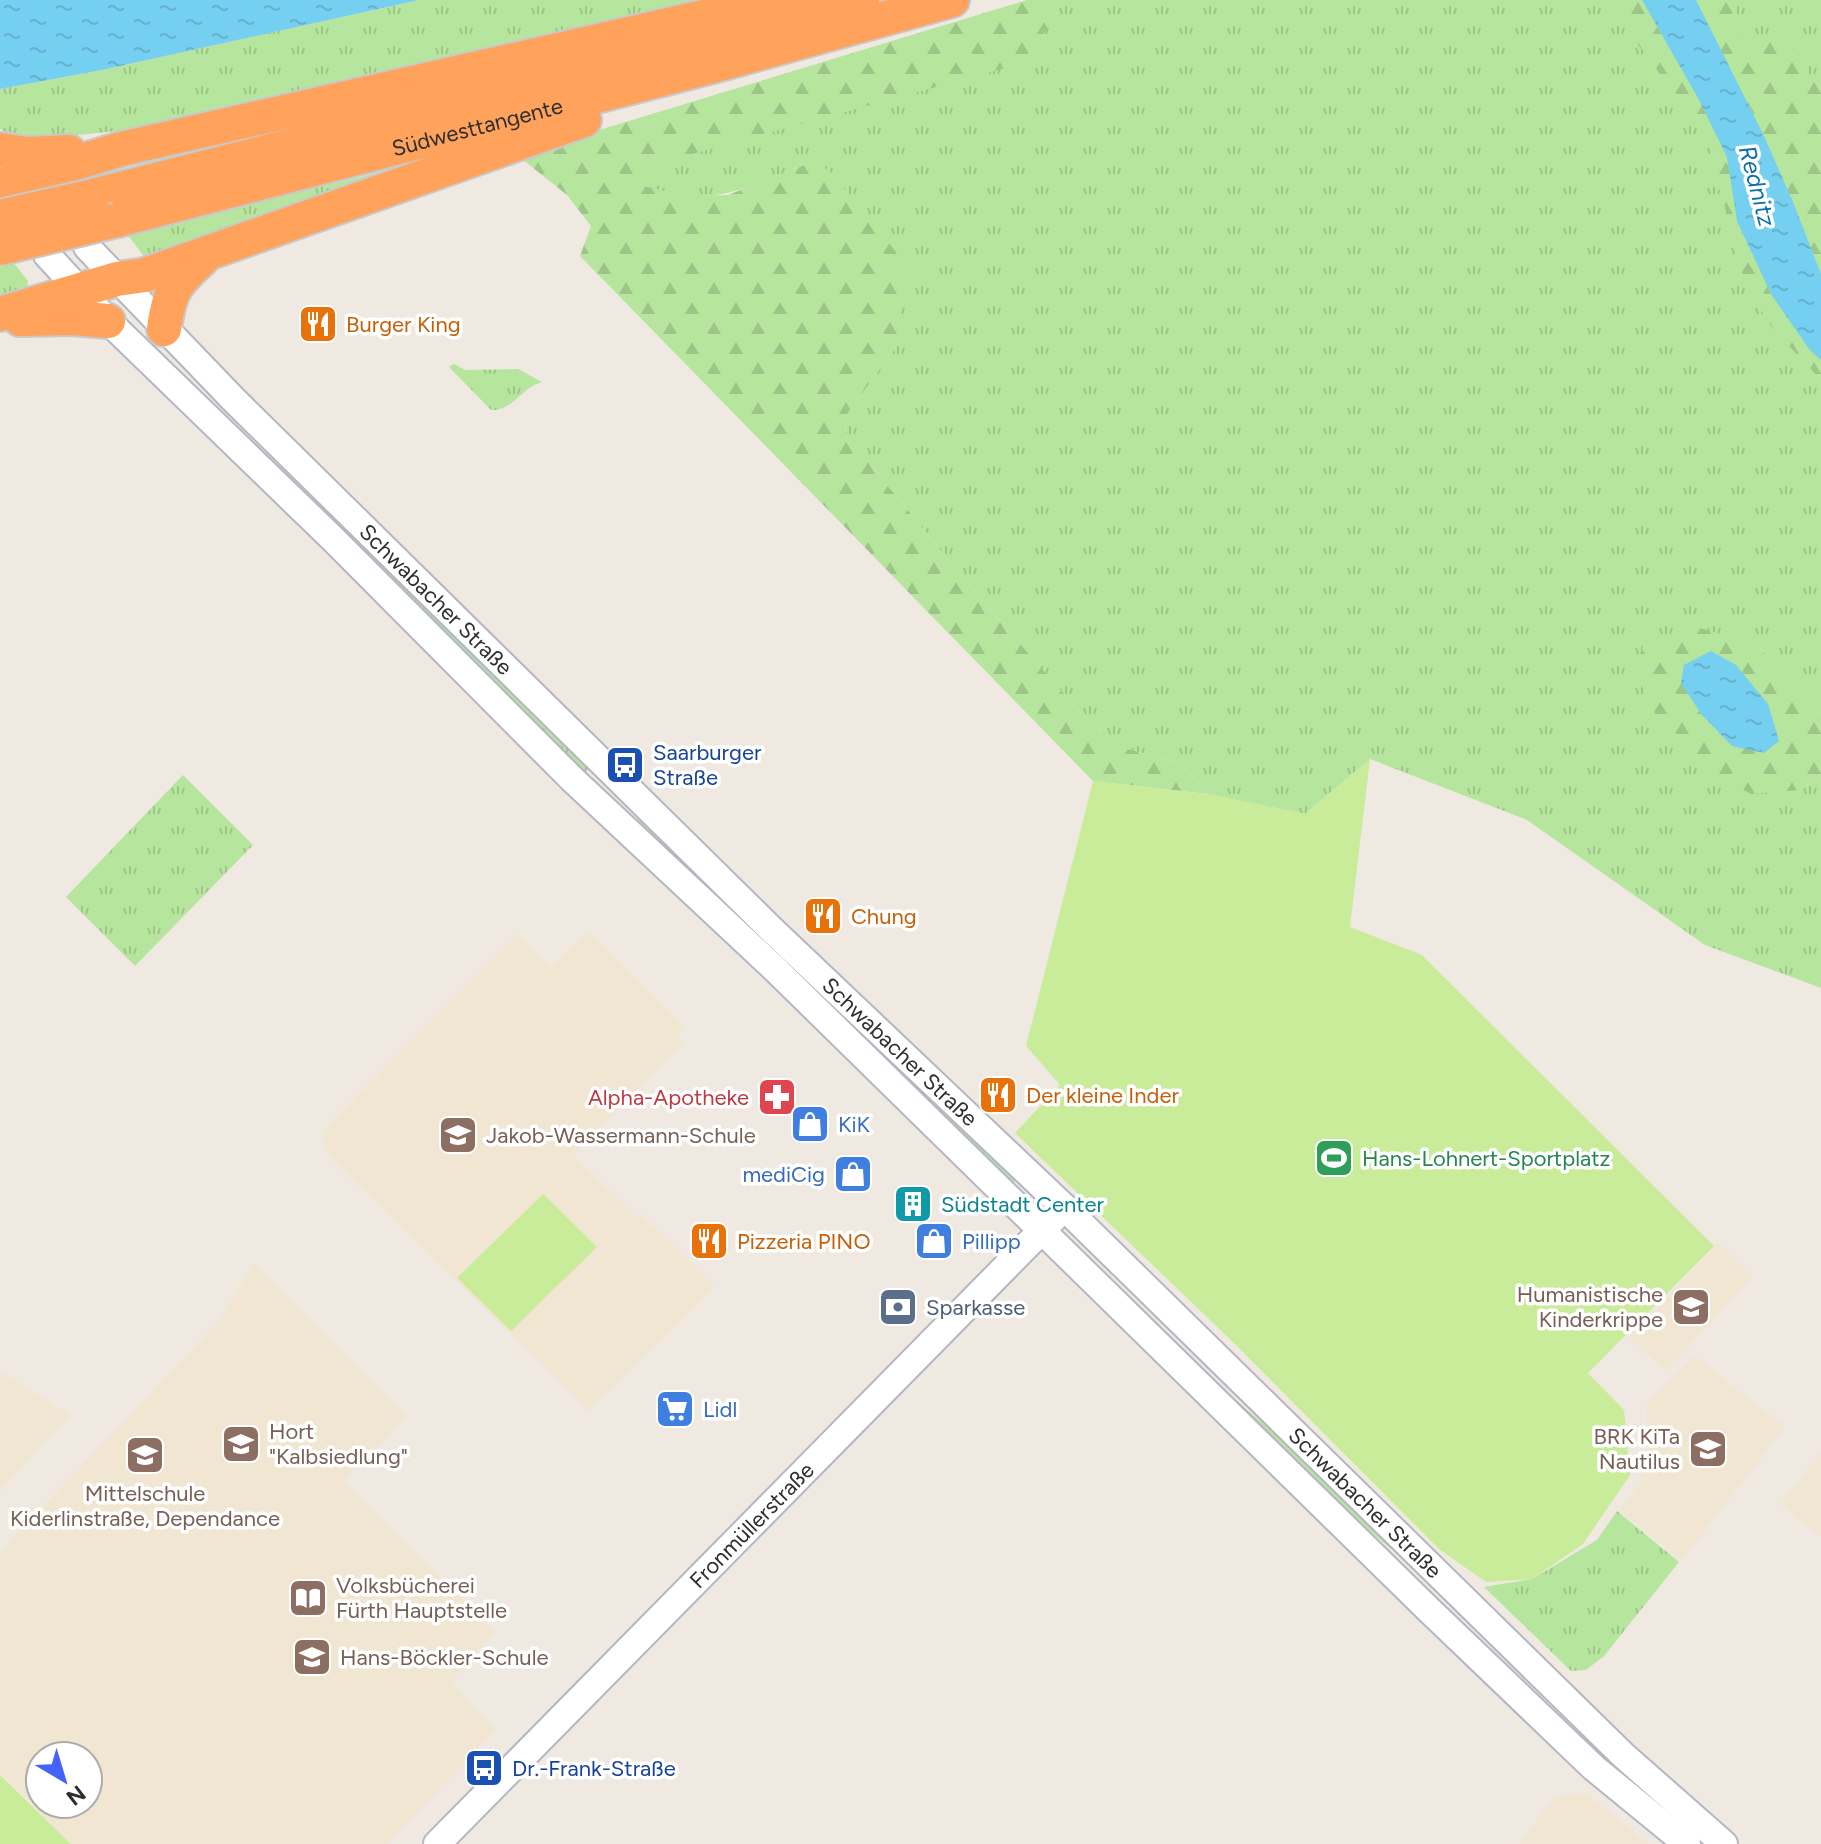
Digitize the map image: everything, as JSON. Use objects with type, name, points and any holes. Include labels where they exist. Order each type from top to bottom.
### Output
[{"type":"highway","points":[[13,180],[121,149],[779,0]]},
{"type":"highway","name":"Südwesttangente","points":[[0,217],[862,0]]},
{"type":"highway","name":"Südwesttangente","points":[[0,248],[952,0]]},
{"type":"highway","points":[[0,317],[79,290],[145,275],[585,120],[720,79],[810,39]]},
{"type":"highway","points":[[0,150],[28,154],[121,149]]},
{"type":"highway","points":[[164,329],[168,299],[189,271],[209,253]]},
{"type":"highway","points":[[0,317],[108,321]]},
{"type":"main road","name":"Schwabacher Straße","points":[[87,247],[164,329],[770,928],[1064,1207],[1623,1755],[1724,1844]]},
{"type":"main road","name":"Schwabacher Straße","points":[[47,255],[108,321],[334,540],[572,779],[776,970],[1594,1768],[1687,1844]]},
{"type":"main road","name":"Fronmüllerstraße","points":[[437,1844],[1064,1207]]},
{"type":"shaded area","name":"Jakob-Wassermann-Schule","points":[[588,930],[685,1028],[677,1037],[683,1043],[573,1155],[636,1216],[532,1321],[641,1214],[715,1287],[589,1411],[334,1161],[326,1152],[323,1140],[324,1131],[333,1120],[518,934],[551,967]]},
{"type":"shaded area","name":"Humanistische Kinderkrippe","points":[[1718,1243],[1753,1276],[1666,1371],[1629,1338]]},
{"type":"shaded area","points":[[254,1263],[407,1417],[344,1481],[495,1632],[451,1682],[496,1729],[388,1844],[72,1844],[48,1820],[104,1820],[104,1740],[24,1740],[24,1797],[0,1773],[0,1552],[221,1319]]},
{"type":"shaded area","name":"BRK KiTa Nautilus","points":[[1695,1356],[1785,1427],[1682,1560],[1619,1510],[1640,1483],[1647,1459],[1647,1403]]},
{"type":"shaded area","points":[[0,1371],[70,1415],[0,1491]]},
{"type":"shaded area","points":[[1821,1453],[1821,1537],[1780,1504]]},
{"type":"shaded area","points":[[1587,1794],[1649,1844],[1519,1844],[1555,1796]]},
{"type":"green space","points":[[419,0],[706,0],[148,128],[47,138],[0,129],[0,89],[102,70]]},
{"type":"green space","points":[[1027,0],[1060,0],[1055,19],[1020,64],[652,165],[625,187],[648,187],[687,196],[728,195],[807,164],[829,170],[906,264],[898,344],[845,417],[846,435],[984,603],[1081,713],[1120,747],[1182,764],[1207,794],[1093,781],[580,256],[591,226],[567,195],[517,155]]},
{"type":"green space","points":[[1060,0],[1821,0],[1821,714],[1757,645],[1800,790],[1821,774],[1821,988],[1705,945],[1527,820],[1370,759],[1305,814],[1207,794],[1182,764],[1120,747],[1081,713],[984,603],[846,435],[845,417],[898,344],[807,164],[718,195],[686,196],[624,187],[652,165],[819,117],[1055,19]]},
{"type":"green space","points":[[1619,0],[1642,0],[1698,98],[1727,157],[1737,221],[1771,294],[1809,349],[1821,360],[1821,381],[1779,335],[1756,303],[1734,249],[1723,192],[1696,177],[1714,146],[1639,46]]},
{"type":"green space","points":[[1696,0],[1732,0],[1745,45],[1757,44],[1765,36],[1785,38],[1821,92],[1821,274],[1764,136]]},
{"type":"green space","points":[[381,172],[385,175],[148,262],[127,234]]},
{"type":"green space","points":[[13,262],[28,281],[27,291],[0,303],[0,265]]},
{"type":"green space","points":[[454,364],[465,370],[518,369],[542,382],[505,407],[491,410],[449,367]]},
{"type":"green space","points":[[354,548],[369,549],[590,767],[582,775]]},
{"type":"green space","points":[[1700,628],[1757,645],[1821,714],[1821,774],[1800,790],[1751,794],[1697,766],[1660,724],[1635,672],[1643,645]]},
{"type":"green space","name":"Hans-Lohnert-Sportplatz","points":[[1370,759],[1350,927],[1422,955],[1714,1246],[1588,1373],[1624,1410],[1630,1475],[1583,1544],[1532,1579],[1486,1582],[1439,1549],[1235,1344],[1015,1133],[1060,1085],[1026,1046],[1093,781],[1207,794],[1305,814]]},
{"type":"green space","points":[[183,775],[253,845],[135,966],[66,897]]},
{"type":"green space","points":[[640,816],[765,938],[760,942],[632,824]]},
{"type":"green space","points":[[800,972],[1017,1179],[1010,1187],[796,976]]},
{"type":"green space","points":[[543,1194],[597,1247],[511,1331],[457,1278]]},
{"type":"green space","points":[[1225,1391],[1300,1455],[1394,1547],[1391,1549],[1320,1488],[1222,1394]]},
{"type":"green space","points":[[1617,1511],[1679,1562],[1604,1656],[1586,1670],[1571,1671],[1484,1587],[1532,1579],[1597,1540]]},
{"type":"green space","points":[[0,1775],[24,1798],[24,1820],[46,1820],[71,1844],[0,1844]]},
{"type":"water","points":[[0,0],[419,0],[102,70],[0,89]]},
{"type":"water","name":"Rednitz","points":[[1642,0],[1696,0],[1764,136],[1821,274],[1821,360],[1809,349],[1771,294],[1737,221],[1727,157],[1698,98]]},
{"type":"water","points":[[1711,651],[1736,665],[1768,704],[1779,741],[1764,753],[1732,746],[1701,714],[1681,683],[1684,665]]},
{"type":"place","name":"Burger King","points":[[318,324]]},
{"type":"place","name":"Saarburger Straße","points":[[625,765]]},
{"type":"place","name":"Chung","points":[[823,916]]},
{"type":"place","name":"Der kleine Inder","points":[[998,1095]]},
{"type":"place","name":"Alpha-Apotheke","points":[[777,1097]]},
{"type":"place","name":"KiK","points":[[810,1124]]},
{"type":"place","name":"Jakob-Wassermann-Schule","points":[[458,1135]]},
{"type":"place","name":"Hans-Lohnert-Sportplatz","points":[[1334,1158]]},
{"type":"place","name":"mediCig","points":[[853,1174]]},
{"type":"place","name":"Südstadt Center","points":[[913,1204]]},
{"type":"place","name":"Pizzeria PINO","points":[[709,1241]]},
{"type":"place","name":"Pillipp","points":[[934,1241]]},
{"type":"place","name":"Sparkasse","points":[[898,1307]]},
{"type":"place","name":"Humanistische Kinderkrippe","points":[[1691,1307]]},
{"type":"place","name":"Lidl","points":[[675,1409]]},
{"type":"place","name":"Hort \"Kalbsiedlung\"","points":[[241,1444]]},
{"type":"place","name":"BRK KiTa Nautilus","points":[[1708,1449]]},
{"type":"place","name":"Mittelschule Kiderlinstraße, Dependance","points":[[145,1455]]},
{"type":"place","name":"Volksbücherei Fürth Hauptstelle","points":[[308,1598]]},
{"type":"place","name":"Hans-Böckler-Schule","points":[[312,1657]]},
{"type":"place","name":"Dr.-Frank-Straße","points":[[484,1768]]}]
